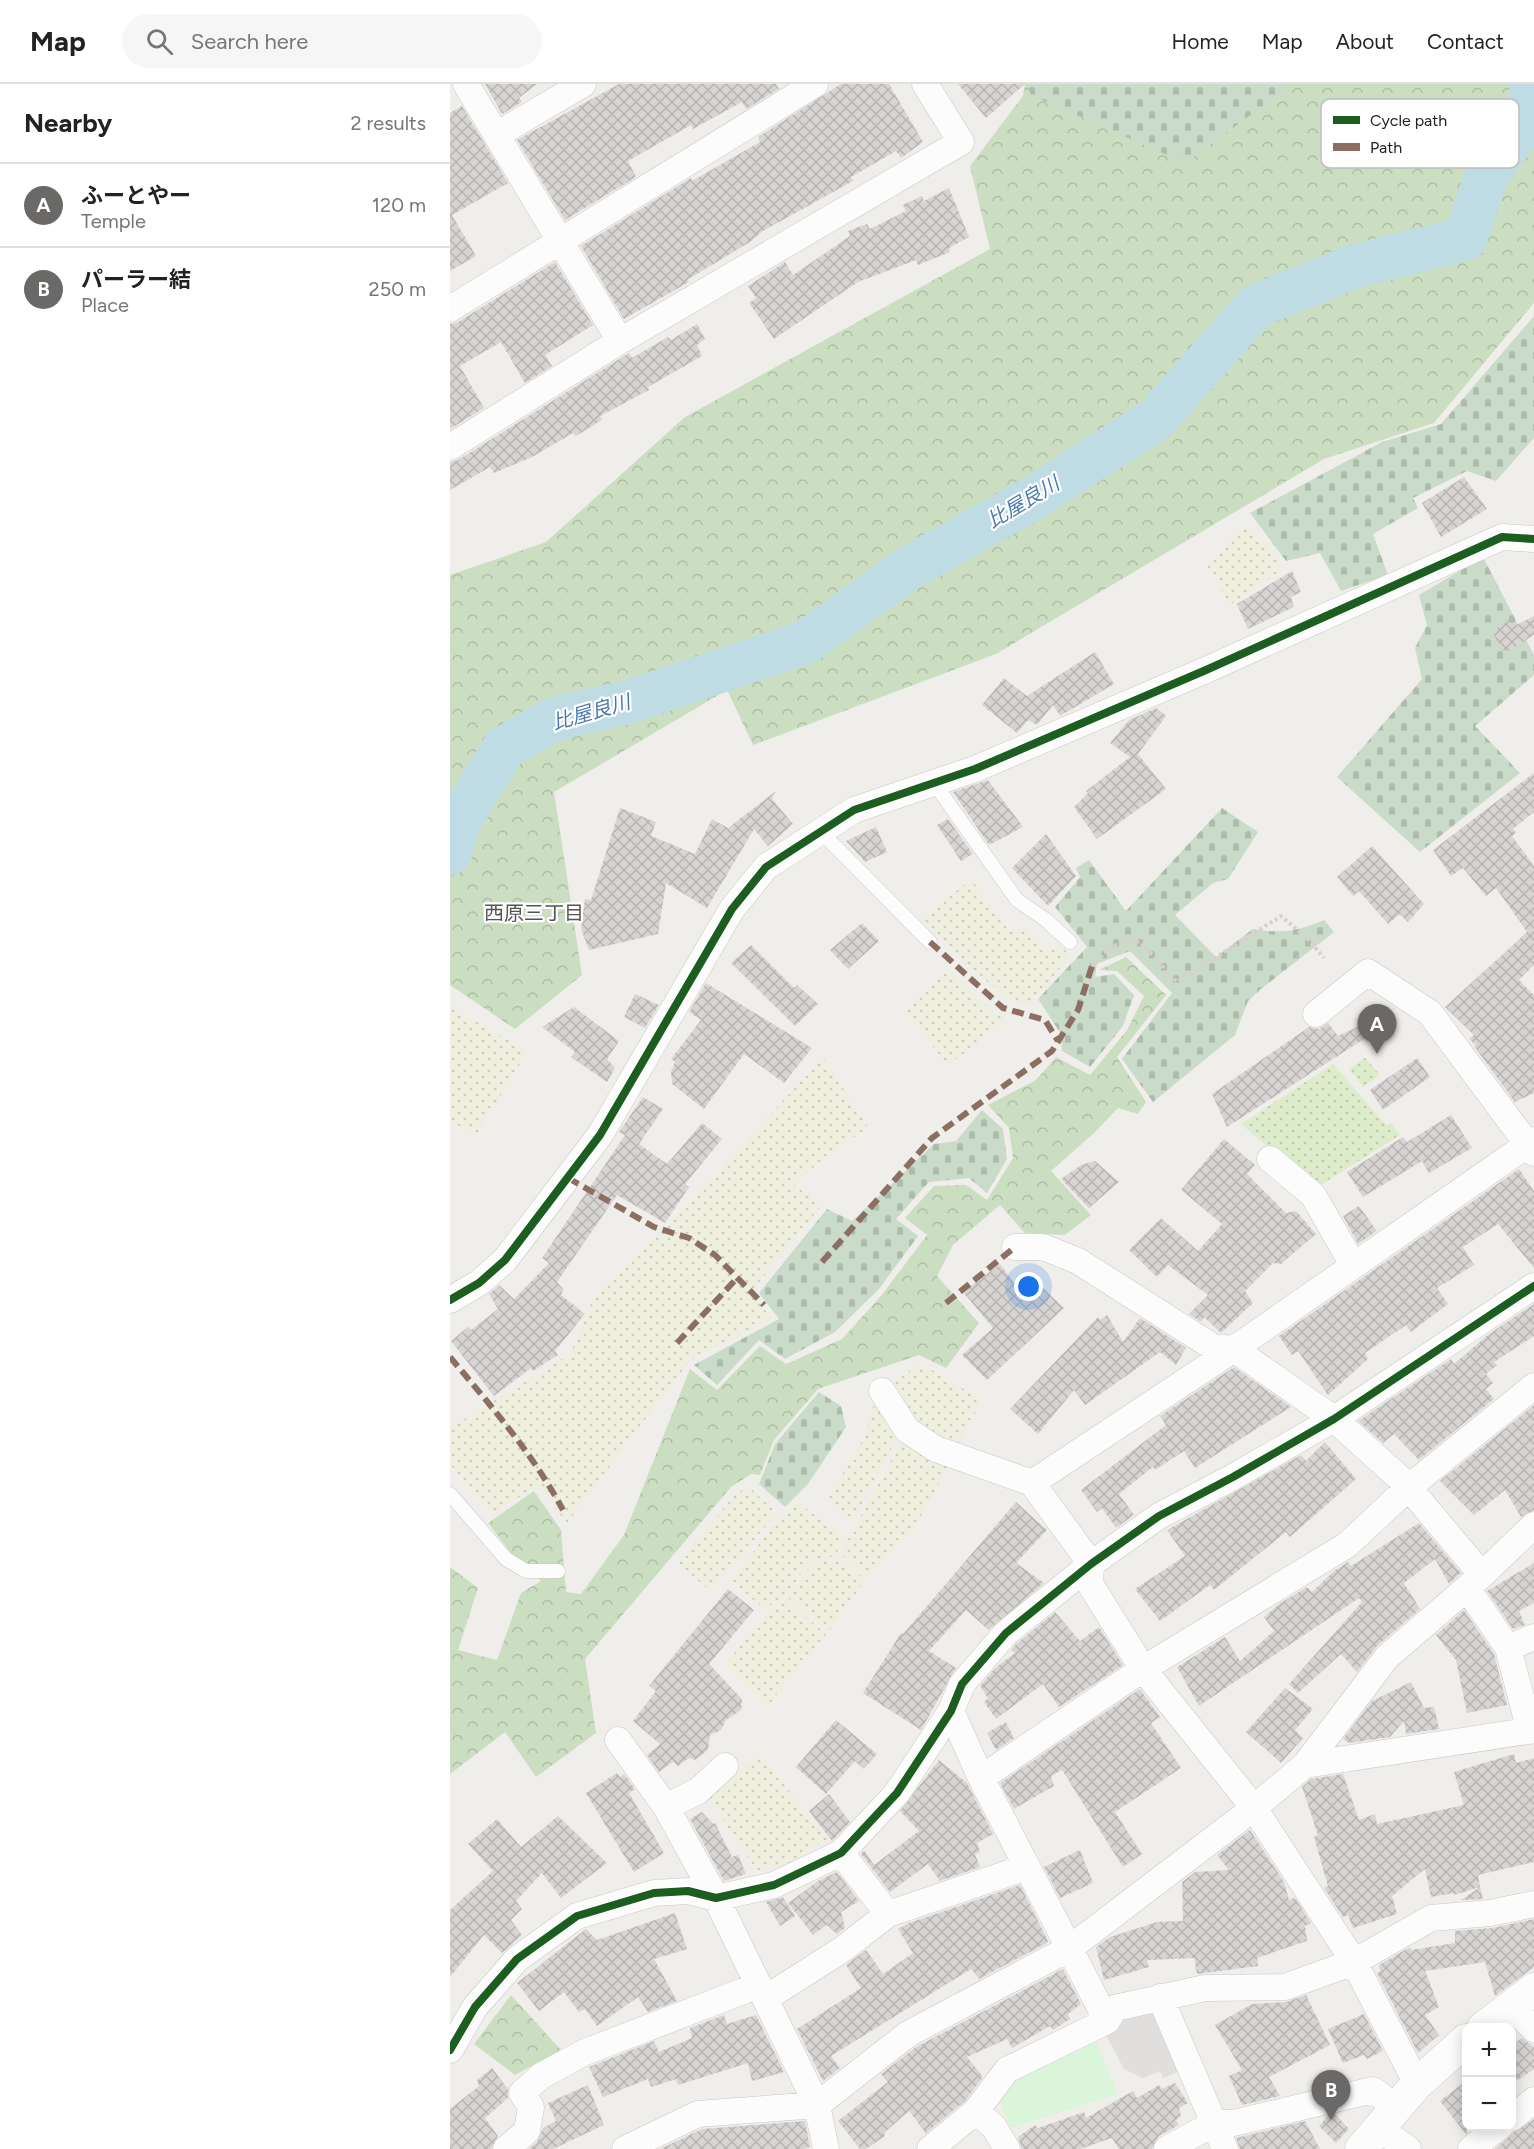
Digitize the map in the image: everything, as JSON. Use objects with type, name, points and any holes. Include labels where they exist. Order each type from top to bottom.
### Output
[{"type":"street","points":[[466,84],[620,341]]},
{"type":"street","points":[[498,134],[583,84]]},
{"type":"street","points":[[450,309],[816,84]]},
{"type":"street","points":[[450,447],[620,341],[961,141],[925,84]]},
{"type":"street","points":[[450,1300],[478,1283],[506,1260],[600,1135],[732,909],[766,867],[854,810],[975,769],[1206,670],[1502,537],[1534,539]]},
{"type":"street","points":[[1032,1483],[1234,1349],[1353,1265],[1532,1145],[1430,1013],[1368,972],[1316,1014]]},
{"type":"street","points":[[1270,1159],[1313,1195],[1353,1265]]},
{"type":"street","points":[[1015,1248],[1043,1247],[1078,1260],[1213,1347],[1234,1349],[1334,1419],[1408,1488],[1475,1582],[1508,1648],[1532,1731],[1305,1765]]},
{"type":"street","points":[[450,2050],[475,2007],[517,1959],[577,1916],[654,1893],[688,1891],[716,1898],[774,1885],[841,1853],[897,1793],[951,1711],[962,1684],[1006,1633],[1091,1564],[1159,1516],[1233,1478],[1334,1419],[1534,1286]]},
{"type":"street","points":[[981,1778],[1143,1669],[1347,1545],[1408,1488],[1534,1386]]},
{"type":"street","points":[[882,1391],[907,1430],[936,1449],[1032,1483],[1091,1564],[1090,1584],[1143,1669],[1254,1809],[1354,1962],[1388,2117]]},
{"type":"street","points":[[625,2149],[698,2114],[817,2105],[908,2034],[1070,1948],[1254,1809],[1305,1765],[1387,1657],[1475,1582],[1534,1525]]},
{"type":"street","points":[[1508,1648],[1534,1637]]},
{"type":"street","points":[[951,1711],[981,1778],[1107,2021]]},
{"type":"street","points":[[618,1740],[666,1807],[716,1898],[817,2105],[826,2149]]},
{"type":"street","points":[[666,1807],[698,1791],[725,1766]]},
{"type":"street","points":[[841,1853],[888,1914]]},
{"type":"street","points":[[506,2149],[532,2140],[531,2107],[522,2092],[541,2076],[585,2052],[763,1991],[843,1950],[888,1914],[1027,1867]]},
{"type":"street","points":[[930,2149],[976,2111],[1007,2070],[1107,2021],[1115,2008],[1205,1988],[1285,1987],[1354,1962],[1431,1918],[1490,1913],[1534,1904]]},
{"type":"street","points":[[1160,1997],[1225,2149]]},
{"type":"street","points":[[1490,2023],[1522,1998],[1534,2029]]},
{"type":"street","points":[[1388,2117],[1462,2045]]},
{"type":"street","points":[[1167,2149],[1215,2123],[1233,2123],[1373,2090],[1408,2149]]},
{"type":"street","points":[[1516,2115],[1534,2100]]},
{"type":"street","points":[[976,2111],[993,2127],[1006,2149]]},
{"type":"street","points":[[1472,2149],[1495,2131]]},
{"type":"lane","points":[[934,783],[1017,900],[1046,920],[1070,942]]},
{"type":"lane","points":[[821,831],[930,942]]},
{"type":"lane","points":[[450,1494],[506,1559],[526,1571],[558,1571]]},
{"type":"path","points":[[1092,966],[1109,949],[1128,939],[1141,943],[1177,982],[1281,916],[1307,938],[1324,957]]},
{"type":"green space","points":[[1025,84],[1534,84],[1534,303],[1434,423],[1324,459],[996,654],[753,745],[727,690],[554,792],[582,975],[515,1029],[450,985],[450,575],[546,542],[685,417],[990,249],[970,166],[1023,96]]},
{"type":"green space","points":[[1027,84],[1293,84],[1185,163],[1031,95]]},
{"type":"green space","points":[[1534,316],[1534,438],[1496,481],[1467,471],[1413,498],[1418,508],[1373,534],[1388,575],[1341,591],[1320,553],[1286,561],[1250,513],[1382,442],[1441,424]]},
{"type":"green space","points":[[1245,525],[1271,546],[1281,570],[1230,605],[1207,566]]},
{"type":"green space","points":[[1483,557],[1534,655],[1534,675],[1475,726],[1520,773],[1420,852],[1337,777],[1422,679],[1415,648],[1427,625],[1419,595]]},
{"type":"green space","points":[[1222,808],[1258,832],[1228,879],[1213,883],[1175,915],[1216,957],[1253,929],[1289,930],[1324,920],[1334,932],[1248,1001],[1235,1035],[1153,1102],[1122,1059],[1172,993],[1130,951],[1097,964],[1095,977],[1114,974],[1134,995],[1123,1026],[1090,1067],[1062,1051],[1061,1034],[1038,999],[1087,947],[1055,907],[1080,877],[1076,868],[1089,860],[1126,911]]},
{"type":"green space","points":[[971,879],[1010,932],[1022,927],[1044,949],[1061,946],[1070,955],[1030,1006],[1008,999],[968,965],[922,919]]},
{"type":"green space","points":[[1126,957],[1166,995],[1117,1057],[1146,1102],[1138,1114],[1118,1108],[1093,1134],[1051,1171],[1091,1215],[1065,1235],[1025,1233],[1000,1205],[953,1245],[937,1276],[979,1323],[946,1368],[919,1355],[818,1389],[774,1440],[760,1475],[751,1474],[731,1487],[585,1659],[596,1733],[536,1777],[505,1732],[450,1774],[450,1567],[478,1588],[458,1650],[497,1660],[521,1593],[541,1581],[511,1553],[488,1523],[534,1491],[561,1530],[566,1592],[581,1594],[624,1535],[690,1369],[717,1390],[760,1346],[786,1364],[842,1339],[881,1296],[927,1235],[905,1218],[934,1186],[966,1185],[987,1200],[1013,1158],[1009,1128],[988,1105],[1036,1080],[1056,1057],[1090,1075],[1127,1030],[1144,996],[1117,971],[1099,970]]},
{"type":"green space","points":[[949,969],[993,1012],[1006,1019],[948,1066],[905,1010]]},
{"type":"green space","points":[[450,1007],[528,1051],[476,1135],[450,1121]]},
{"type":"green space","points":[[823,1057],[868,1127],[792,1183],[821,1206],[751,1292],[771,1318],[690,1360],[567,1523],[538,1486],[491,1514],[450,1464],[450,1428],[570,1354],[593,1299],[672,1222]]},
{"type":"green space","points":[[1365,1058],[1380,1075],[1363,1087],[1349,1069]]},
{"type":"green space","points":[[1333,1064],[1386,1125],[1391,1123],[1400,1135],[1316,1188],[1241,1124]]},
{"type":"green space","points":[[982,1110],[1003,1129],[1007,1159],[987,1193],[969,1178],[929,1182],[896,1219],[918,1236],[879,1289],[835,1332],[785,1359],[759,1340],[717,1385],[694,1365],[779,1319],[759,1293],[827,1209],[852,1221],[934,1144],[956,1141]]},
{"type":"green space","points":[[920,1363],[982,1400],[954,1452],[905,1425],[884,1390]]},
{"type":"green space","points":[[878,1390],[902,1428],[853,1520],[827,1500],[864,1438]]},
{"type":"green space","points":[[819,1392],[841,1406],[846,1427],[808,1484],[785,1507],[759,1484],[775,1444]]},
{"type":"green space","points":[[906,1433],[951,1463],[915,1526],[867,1577],[840,1554]]},
{"type":"green space","points":[[748,1486],[777,1513],[710,1591],[679,1564],[734,1496]]},
{"type":"green space","points":[[795,1500],[845,1538],[835,1556],[811,1561],[784,1597],[764,1609],[730,1580]]},
{"type":"green space","points":[[837,1558],[866,1579],[829,1631],[787,1597],[811,1565]]},
{"type":"green space","points":[[785,1599],[826,1634],[767,1707],[726,1664],[771,1609]]},
{"type":"green space","points":[[760,1754],[827,1839],[787,1864],[757,1871],[707,1796]]},
{"type":"green space","points":[[511,1995],[561,2050],[515,2075],[474,2044]]},
{"type":"green space","points":[[1096,2041],[1118,2094],[1011,2128],[999,2102],[1010,2075]]},
{"type":"shaded area","points":[[1160,2011],[1184,2069],[1163,2078],[1160,2071],[1143,2078],[1124,2069],[1106,2035],[1119,2017]]},
{"type":"building","points":[[485,84],[537,84],[519,98],[522,102],[502,114]]},
{"type":"building","points":[[619,84],[776,84],[779,89],[746,109],[742,102],[693,129],[691,125],[628,161],[636,177],[565,220],[517,140]]},
{"type":"building","points":[[841,84],[889,84],[923,142],[901,158],[896,151],[851,177],[853,181],[763,231],[750,242],[687,280],[689,282],[624,319],[581,246],[691,178],[692,181],[760,142],[758,137]]},
{"type":"building","points":[[958,84],[1025,84],[986,118]]},
{"type":"building","points":[[462,106],[508,183],[452,215],[476,256],[450,271],[450,113]]},
{"type":"building","points":[[949,188],[969,237],[949,248],[950,252],[918,265],[916,260],[858,282],[774,339],[749,303],[756,298],[748,286],[785,262],[793,275],[850,236],[848,231],[867,224],[870,229],[906,211],[903,205],[922,196],[924,201]]},
{"type":"building","points":[[555,262],[593,325],[545,355],[552,366],[525,383],[501,342],[460,366],[484,408],[450,429],[450,324],[458,322]]},
{"type":"building","points":[[697,324],[705,339],[697,345],[702,356],[648,387],[649,390],[600,416],[602,420],[576,436],[573,433],[532,457],[494,473],[490,467],[450,490],[450,462],[458,460],[629,353],[632,358],[668,337],[671,340]]},
{"type":"building","points":[[1464,477],[1487,509],[1441,537],[1422,503]]},
{"type":"building","points":[[1292,571],[1301,592],[1291,597],[1294,607],[1248,629],[1237,604]]},
{"type":"building","points":[[1534,616],[1534,635],[1505,653],[1492,632],[1509,620],[1512,627]]},
{"type":"building","points":[[1095,652],[1114,684],[1060,716],[1053,705],[1037,725],[1028,720],[1017,733],[982,705],[1004,678],[1027,696]]},
{"type":"building","points":[[1156,708],[1166,716],[1138,754],[1166,789],[1097,839],[1074,807],[1088,793],[1086,791],[1130,757],[1110,743],[1129,720]]},
{"type":"building","points":[[1534,773],[1534,812],[1513,829],[1516,833],[1512,836],[1534,866],[1534,965],[1519,980],[1534,995],[1534,1093],[1515,1102],[1474,1046],[1476,1045],[1469,1039],[1474,1035],[1445,1007],[1527,932],[1496,888],[1486,896],[1463,868],[1451,876],[1433,850]]},
{"type":"building","points":[[988,780],[1023,827],[989,845],[953,792]]},
{"type":"building","points":[[776,791],[772,799],[793,824],[768,846],[754,829],[707,908],[666,883],[658,934],[589,950],[581,929],[585,899],[591,900],[620,808],[656,822],[651,836],[695,854],[712,819],[728,828]]},
{"type":"building","points":[[948,819],[973,854],[961,861],[937,825]]},
{"type":"building","points":[[876,827],[887,852],[865,862],[846,841]]},
{"type":"building","points":[[1046,834],[1076,876],[1048,906],[1012,868]]},
{"type":"building","points":[[1372,846],[1424,904],[1408,922],[1400,914],[1388,924],[1359,891],[1353,896],[1337,877]]},
{"type":"building","points":[[862,923],[879,941],[848,969],[830,950]]},
{"type":"building","points":[[751,945],[794,988],[797,985],[818,1004],[795,1026],[731,963]]},
{"type":"building","points":[[706,983],[812,1048],[784,1083],[744,1054],[704,1109],[672,1084],[671,1072],[675,1062],[671,1059],[701,1020],[689,1012]]},
{"type":"building","points":[[635,994],[659,1005],[645,1028],[624,1017]]},
{"type":"building","points":[[574,1007],[619,1041],[607,1059],[615,1068],[607,1082],[571,1057],[575,1052],[542,1027]]},
{"type":"building","points":[[1372,1020],[1378,1030],[1227,1127],[1212,1094],[1309,1027],[1319,1029],[1328,1023],[1338,1036]]},
{"type":"building","points":[[1417,1058],[1430,1077],[1383,1110],[1370,1090]]},
{"type":"building","points":[[643,1097],[663,1109],[639,1144],[667,1164],[702,1123],[722,1139],[685,1184],[689,1187],[665,1223],[617,1195],[557,1282],[563,1289],[561,1295],[585,1314],[555,1351],[558,1355],[533,1371],[531,1368],[494,1396],[451,1341],[468,1327],[471,1330],[498,1309],[489,1294],[499,1285],[514,1299],[549,1263],[542,1258],[625,1135],[619,1132]]},
{"type":"building","points":[[1451,1115],[1472,1148],[1429,1173],[1422,1161],[1363,1197],[1347,1172],[1403,1137],[1407,1142]]},
{"type":"building","points":[[1224,1139],[1255,1165],[1247,1174],[1286,1213],[1296,1211],[1316,1234],[1281,1264],[1273,1263],[1245,1291],[1253,1303],[1221,1333],[1204,1317],[1201,1322],[1189,1314],[1208,1295],[1168,1265],[1157,1277],[1129,1250],[1161,1218],[1198,1251],[1222,1224],[1181,1190]]},
{"type":"building","points":[[1095,1161],[1119,1182],[1089,1208],[1061,1179],[1081,1165]]},
{"type":"building","points":[[1519,1169],[1534,1191],[1534,1268],[1498,1224],[1463,1247],[1474,1265],[1437,1288],[1448,1304],[1411,1332],[1406,1325],[1365,1353],[1368,1359],[1328,1395],[1298,1351],[1292,1355],[1279,1336]]},
{"type":"building","points":[[1359,1206],[1377,1231],[1358,1244],[1343,1216]]},
{"type":"building","points":[[1000,1264],[1026,1299],[1041,1286],[1064,1308],[987,1380],[962,1355],[993,1328],[963,1292]]},
{"type":"building","points":[[1534,1304],[1534,1336],[1494,1362],[1497,1365],[1486,1374],[1493,1383],[1486,1389],[1494,1399],[1419,1460],[1394,1434],[1383,1443],[1358,1421],[1451,1359],[1454,1364],[1489,1334]]},
{"type":"building","points":[[1107,1315],[1123,1342],[1140,1318],[1186,1348],[1176,1365],[1160,1352],[1085,1405],[1074,1390],[1038,1434],[1010,1409],[1098,1317],[1100,1320]]},
{"type":"building","points":[[1234,1367],[1291,1407],[1195,1468],[1184,1451],[1155,1470],[1153,1467],[1119,1494],[1134,1515],[1116,1528],[1102,1508],[1097,1512],[1081,1490],[1166,1425],[1160,1416]]},
{"type":"building","points":[[1534,1405],[1534,1510],[1521,1517],[1505,1490],[1474,1515],[1440,1481]]},
{"type":"building","points":[[1325,1442],[1356,1479],[1290,1537],[1286,1532],[1214,1590],[1210,1585],[1160,1621],[1135,1589],[1185,1556],[1167,1530],[1301,1455],[1306,1461]]},
{"type":"building","points":[[1016,1502],[1047,1530],[1016,1563],[1044,1583],[989,1630],[966,1610],[929,1651],[956,1668],[921,1730],[863,1693],[901,1633],[903,1634]]},
{"type":"building","points":[[1419,1523],[1461,1573],[1449,1584],[1435,1559],[1404,1583],[1420,1609],[1377,1646],[1357,1672],[1341,1654],[1298,1693],[1289,1684],[1362,1602],[1359,1598],[1199,1706],[1177,1667],[1225,1637],[1240,1661],[1274,1631],[1264,1617],[1279,1604],[1307,1587],[1312,1592],[1334,1571],[1348,1562],[1351,1566]]},
{"type":"building","points":[[1534,1563],[1534,1603],[1519,1611],[1525,1625],[1513,1629],[1487,1591]]},
{"type":"building","points":[[728,1589],[754,1610],[709,1664],[742,1699],[741,1710],[726,1720],[721,1730],[710,1735],[708,1750],[695,1760],[689,1758],[678,1766],[673,1762],[659,1772],[647,1755],[660,1744],[633,1721],[656,1691],[649,1686]]},
{"type":"building","points":[[1464,1610],[1494,1654],[1507,1705],[1467,1713],[1456,1660],[1436,1635]]},
{"type":"building","points":[[1055,1612],[1080,1641],[1099,1627],[1123,1665],[1059,1707],[1043,1684],[996,1719],[984,1702],[988,1698],[980,1686],[995,1668],[1015,1653],[1011,1650],[1016,1644]]},
{"type":"building","points":[[1411,1682],[1424,1708],[1434,1707],[1439,1729],[1406,1734],[1404,1721],[1390,1737],[1349,1743],[1343,1739],[1372,1701]]},
{"type":"building","points":[[1285,1688],[1313,1709],[1295,1730],[1303,1738],[1281,1763],[1246,1732]]},
{"type":"building","points":[[1140,1689],[1160,1717],[1151,1723],[1181,1768],[1115,1812],[1142,1854],[1123,1867],[1062,1770],[1051,1776],[1054,1786],[1014,1809],[1000,1783]]},
{"type":"building","points":[[836,1720],[877,1754],[864,1769],[855,1761],[826,1794],[796,1767]]},
{"type":"building","points":[[1006,1722],[1014,1738],[996,1750],[987,1733]]},
{"type":"building","points":[[1514,1754],[1516,1763],[1534,1758],[1534,1862],[1478,1875],[1480,1887],[1454,1895],[1454,1893],[1431,1897],[1425,1869],[1392,1896],[1397,1914],[1353,1928],[1348,1915],[1343,1917],[1324,1888],[1328,1886],[1314,1837],[1318,1835],[1302,1787],[1311,1779],[1343,1774],[1359,1820],[1375,1814],[1377,1824],[1464,1805],[1454,1772]]},
{"type":"building","points":[[939,1760],[967,1783],[993,1834],[977,1843],[980,1852],[975,1854],[980,1867],[940,1881],[928,1864],[890,1892],[861,1854],[864,1850],[874,1865],[919,1831],[900,1811]]},
{"type":"building","points":[[617,1773],[620,1777],[624,1774],[635,1789],[629,1793],[664,1853],[634,1872],[586,1793]]},
{"type":"building","points":[[829,1794],[850,1822],[832,1841],[809,1811]]},
{"type":"building","points":[[702,1812],[713,1824],[715,1823],[732,1857],[738,1855],[746,1874],[724,1881],[690,1819]]},
{"type":"building","points":[[558,1816],[607,1863],[561,1898],[542,1873],[516,1901],[522,1909],[511,1920],[522,1935],[502,1953],[484,1935],[450,1977],[450,1910],[493,1871],[468,1844],[497,1819],[521,1847]]},
{"type":"building","points":[[1250,1830],[1284,1882],[1289,1900],[1295,1898],[1311,1923],[1305,1926],[1307,1941],[1257,1958],[1258,1966],[1197,1974],[1194,1958],[1147,1960],[1149,1967],[1104,1980],[1096,1947],[1110,1937],[1157,1922],[1183,1921],[1182,1882],[1195,1872],[1229,1870],[1217,1855]]},
{"type":"building","points":[[1080,1850],[1093,1883],[1060,1898],[1044,1867]]},
{"type":"building","points":[[837,1872],[859,1901],[841,1912],[845,1928],[837,1934],[827,1925],[813,1935],[788,1903],[818,1881]]},
{"type":"building","points":[[1020,1885],[1047,1943],[979,1979],[971,1969],[831,2056],[840,2068],[823,2081],[797,2029],[861,1988],[846,1965],[866,1950],[883,1974],[913,1953],[898,1929],[909,1923]]},
{"type":"building","points":[[1480,1887],[1483,1899],[1461,1900]]},
{"type":"building","points":[[783,1897],[795,1916],[780,1926],[766,1902]]},
{"type":"building","points":[[675,1913],[687,1949],[654,1959],[677,2001],[648,2012],[638,1997],[597,2026],[585,2009],[579,2012],[564,1992],[539,2011],[517,1983],[586,1929],[597,1940]]},
{"type":"building","points":[[1534,1919],[1534,1967],[1495,1996],[1485,1962],[1425,1971],[1439,2007],[1425,2015],[1439,2035],[1418,2053],[1377,1973],[1380,1972],[1379,1965],[1410,1947],[1411,1950],[1455,1943],[1455,1931],[1493,1928]]},
{"type":"building","points":[[1063,1969],[1081,2004],[1068,2014],[1070,2019],[1053,2030],[1050,2026],[1012,2048],[1007,2039],[967,2057],[983,2077],[965,2101],[926,2133],[909,2111],[884,2133],[885,2136],[866,2149],[860,2149],[838,2121],[888,2082],[881,2074],[916,2047]]},
{"type":"building","points":[[1306,1995],[1330,2045],[1269,2077],[1280,2096],[1242,2105],[1229,2076],[1242,2070],[1215,2025],[1252,2004],[1286,2002]]},
{"type":"building","points":[[1364,2014],[1383,2051],[1367,2059],[1364,2055],[1343,2063],[1328,2029]]},
{"type":"building","points":[[724,2015],[727,2024],[756,2015],[784,2072],[752,2081],[748,2063],[678,2085],[676,2079],[651,2087],[648,2079],[603,2097],[589,2067],[654,2041],[659,2052],[692,2038],[690,2028]]},
{"type":"building","points":[[1522,2038],[1534,2047],[1534,2069],[1516,2081],[1516,2077],[1516,2042]]},
{"type":"building","points":[[492,2068],[508,2089],[508,2098],[485,2118],[498,2136],[491,2149],[450,2149],[450,2109],[479,2086],[477,2080]]},
{"type":"building","points":[[1175,2083],[1188,2103],[1179,2108],[1181,2116],[1176,2120],[1179,2125],[1159,2136],[1152,2149],[1119,2149],[1112,2138],[1080,2149],[1022,2149],[1018,2137],[1035,2125],[1038,2128],[1084,2112],[1086,2118],[1133,2091],[1137,2098],[1159,2085],[1162,2089]]},
{"type":"building","points":[[1462,2084],[1462,2129],[1440,2101]]},
{"type":"building","points":[[588,2085],[604,2125],[553,2149],[529,2149],[537,2142],[543,2128],[556,2121],[548,2103]]},
{"type":"building","points":[[1335,2114],[1349,2129],[1336,2143],[1319,2126],[1328,2116]]},
{"type":"building","points":[[1534,2119],[1534,2149],[1495,2149],[1513,2133]]},
{"type":"building","points":[[805,2121],[810,2147],[804,2149],[660,2149],[702,2129]]},
{"type":"building","points":[[1305,2121],[1320,2149],[1240,2149],[1236,2138]]},
{"type":"waterway","name":"比屋良川","points":[[1519,129],[1532,111],[1531,84]]},
{"type":"waterway","name":"比屋良川","points":[[450,853],[457,825],[504,748],[554,719],[628,702],[806,642],[907,569],[1035,497],[1156,419],[1256,306],[1355,266],[1465,239],[1487,175],[1492,168]]},
{"type":"marked path","points":[[930,942],[1003,1008],[1045,1020],[1058,1041]]},
{"type":"marked path","points":[[822,1262],[932,1138],[1052,1051],[1078,1010],[1092,966]]},
{"type":"marked path","points":[[568,1178],[654,1227],[689,1238],[715,1255],[764,1305]]},
{"type":"marked path","points":[[946,1303],[1015,1247]]},
{"type":"marked path","points":[[677,1343],[738,1277]]},
{"type":"marked path","points":[[450,1357],[525,1450],[563,1510]]},
{"type":"cycle path","points":[[450,1300],[479,1283],[505,1260],[600,1135],[732,909],[766,867],[854,810],[975,769],[1206,670],[1502,537],[1534,539]]},
{"type":"cycle path","points":[[450,2050],[475,2007],[517,1959],[577,1916],[654,1893],[688,1891],[716,1898],[774,1885],[841,1853],[897,1793],[951,1711],[962,1684],[1006,1633],[1091,1564],[1159,1516],[1334,1419],[1534,1286]]},
{"type":"place","name":"ふーとやー","points":[[1377,1054]]},
{"type":"place","name":"パーラー結","points":[[1331,2120]]},
{"type":"district","name":"西原三丁目","points":[[534,913]]}]
